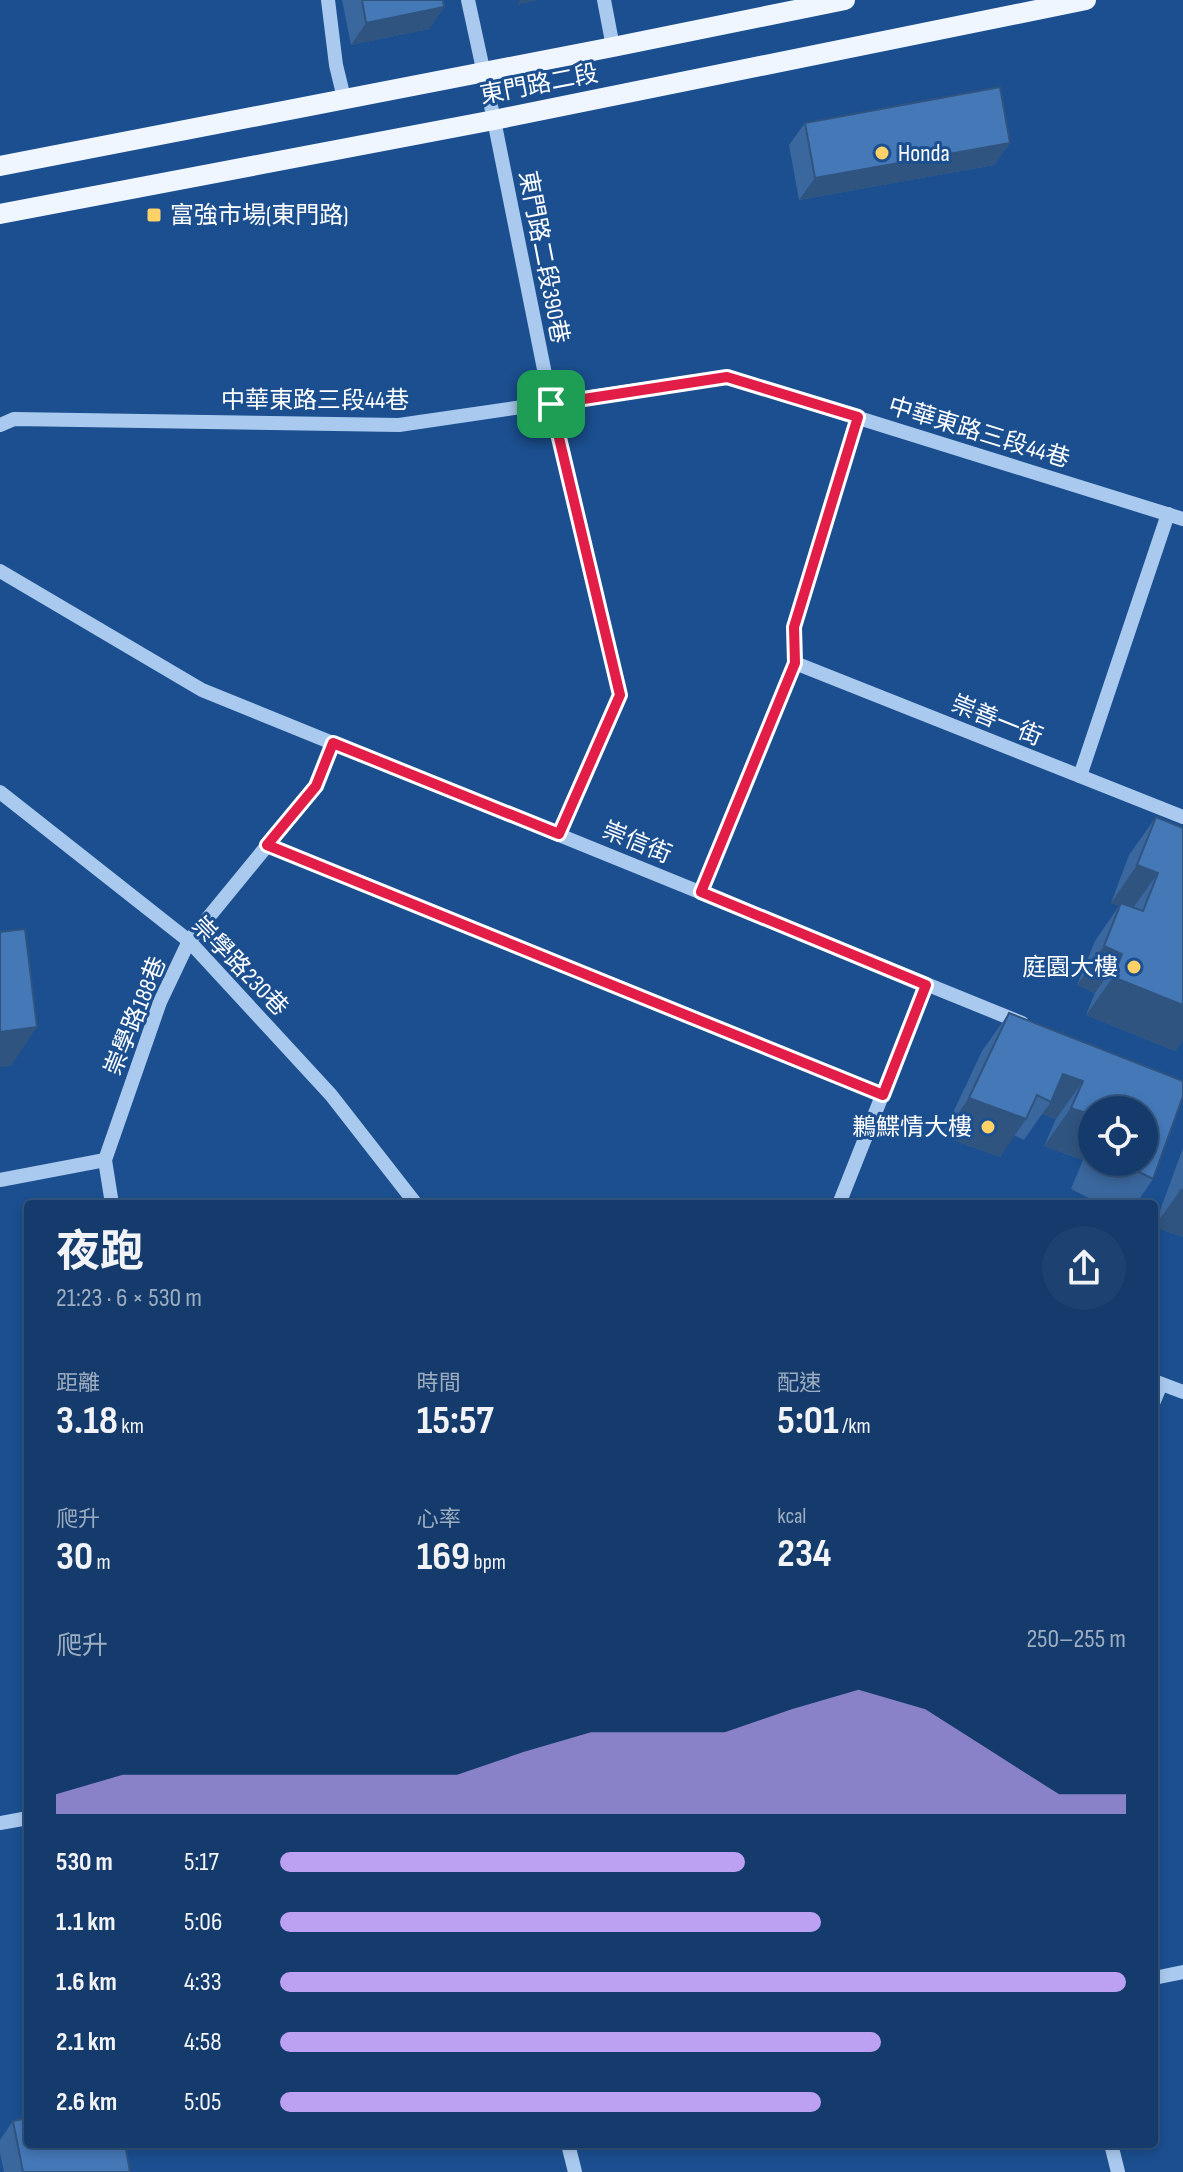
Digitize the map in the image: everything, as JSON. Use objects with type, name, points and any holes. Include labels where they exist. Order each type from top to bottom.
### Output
[{"type":"main road","name":"東門路二段","points":[[0,166],[845,0]]},
{"type":"main road","name":"東門路二段","points":[[0,214],[494,120],[1086,0]]},
{"type":"street","points":[[328,0],[336,65],[344,98]]},
{"type":"street","name":"東門路二段390巷","points":[[468,0],[551,404],[620,695],[559,834]]},
{"type":"street","points":[[604,0],[613,47]]},
{"type":"street","name":"中華東路三段44巷","points":[[0,425],[14,419],[399,425],[727,377],[1176,516]]},
{"type":"street","points":[[701,892],[795,663],[794,627],[858,417]]},
{"type":"street","points":[[1080,776],[1176,516]]},
{"type":"street","name":"崇信街","points":[[0,571],[202,690],[1040,1031]]},
{"type":"street","name":"崇善一街","points":[[795,663],[1183,817]]},
{"type":"street","name":"崇學路188巷","points":[[111,1200],[105,1160],[160,1002],[189,941],[316,786],[333,743]]},
{"type":"street","name":"崇學路230巷","points":[[0,792],[189,941],[331,1095],[413,1200]]},
{"type":"street","points":[[267,845],[883,1095]]},
{"type":"street","points":[[841,1200],[926,985]]},
{"type":"street","points":[[0,1180],[105,1160]]},
{"type":"street","points":[[1158,1382],[1183,1392]]},
{"type":"street","points":[[0,1823],[24,1819]]},
{"type":"street","points":[[1158,1977],[1183,1972]]},
{"type":"street","points":[[569,2148],[575,2172]]},
{"type":"street","points":[[1112,2148],[1118,2172]]},
{"type":"building","points":[[362,0],[443,0],[444,7],[366,23]]},
{"type":"building","points":[[1000,87],[1010,143],[815,178],[805,123]]},
{"type":"building","points":[[1156,817],[1183,828],[1183,1005],[1113,977],[1122,954],[1104,946],[1121,903],[1143,911],[1158,873],[1137,865]]},
{"type":"building","points":[[25,929],[37,1027],[0,1032],[0,932]]},
{"type":"building","points":[[1009,1013],[1183,1081],[1183,1096],[1158,1165],[1158,1096],[1078,1096],[1078,1110],[1071,1108],[1083,1081],[1063,1074],[1051,1102],[1037,1095],[1026,1119],[969,1098]]},
{"type":"building","points":[[24,2119],[24,2148],[126,2148],[130,2172],[23,2172],[13,2121]]},
{"type":"place","name":"Honda","points":[[882,153]]},
{"type":"place","name":"富強市場(東門路)","points":[[154,215]]},
{"type":"place","name":"庭園大樓","points":[[1134,967]]},
{"type":"place","name":"鶼鰈情大樓","points":[[988,1127]]},
{"type":"route","points":[[727,377],[858,417],[794,627],[795,663],[701,892],[926,985],[883,1095],[267,845],[316,786],[333,743],[559,834],[620,695],[551,404],[727,377]]}]
